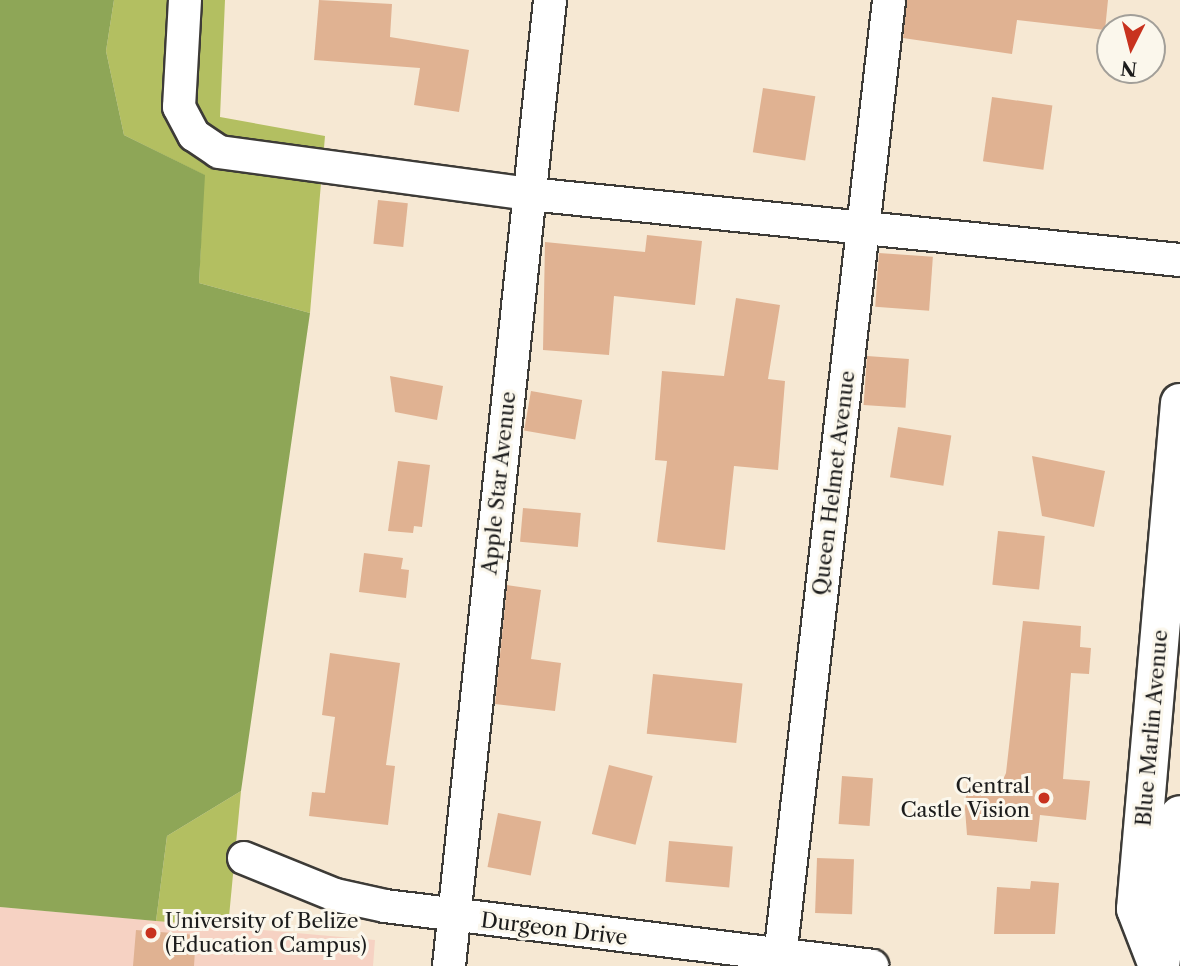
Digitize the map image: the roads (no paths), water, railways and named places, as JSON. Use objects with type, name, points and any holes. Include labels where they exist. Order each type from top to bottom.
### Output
[{"type":"street","points":[[185,0],[178,92],[194,135],[235,156],[529,194],[863,225],[1180,260]]},
{"type":"street","name":"Apple Star Avenue","points":[[449,966],[550,0]]},
{"type":"street","name":"Queen Helmet Avenue","points":[[780,961],[889,0]]},
{"type":"street","name":"Blue Marlin Avenue","points":[[1159,966],[1136,909],[1180,404]]},
{"type":"street","name":"Blue Marlin Avenue","points":[[1159,966],[1180,815]]},
{"type":"street","name":"Durgeon Drive","points":[[244,858],[335,895],[453,917],[780,961],[873,966]]},
{"type":"place","name":"Central Castle Vision","points":[[1044,798]]},
{"type":"place","name":"University of Belize (Education Campus)","points":[[151,933]]}]
